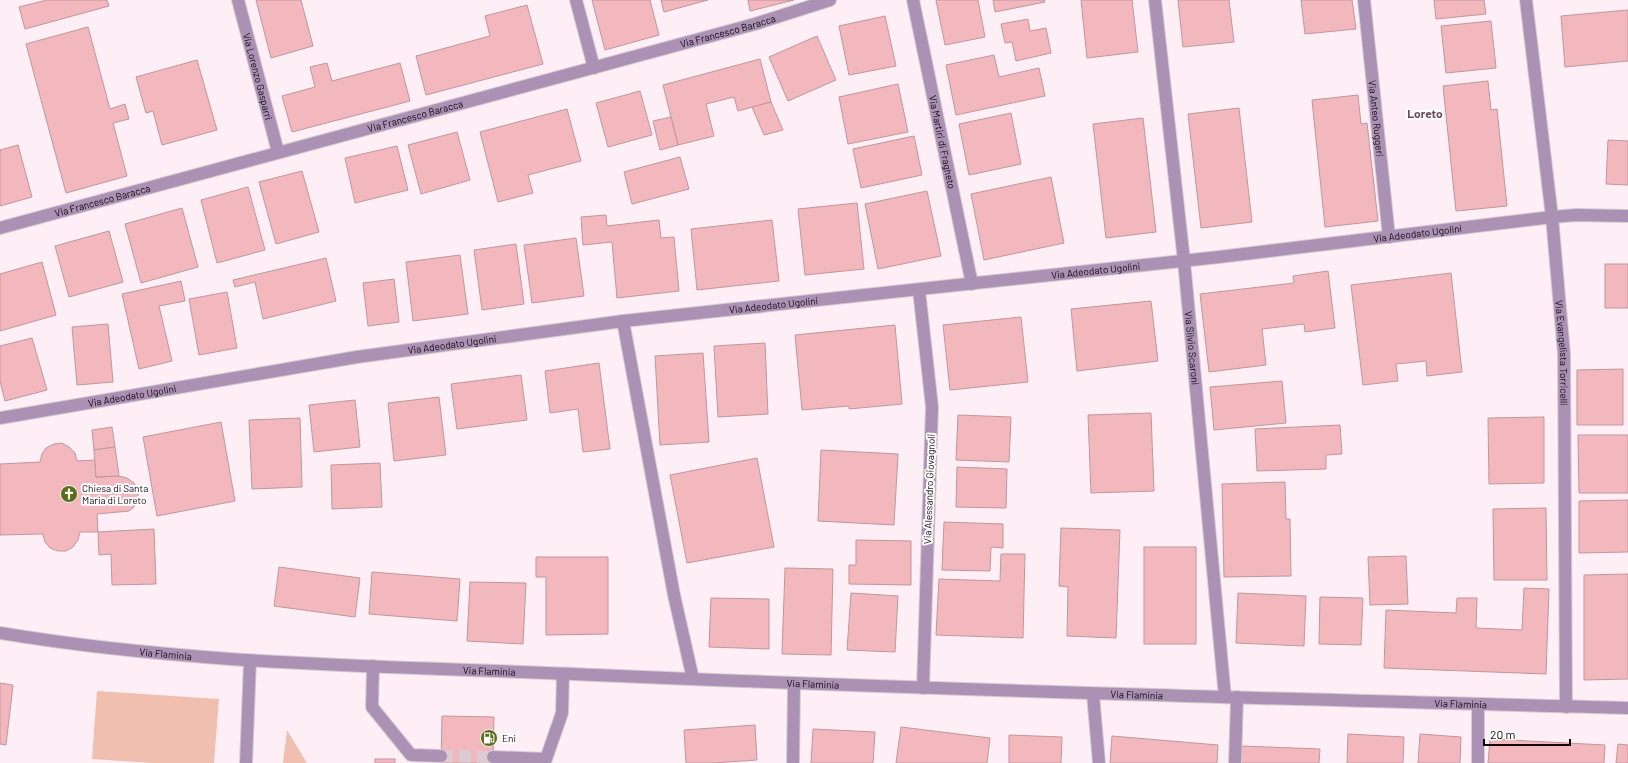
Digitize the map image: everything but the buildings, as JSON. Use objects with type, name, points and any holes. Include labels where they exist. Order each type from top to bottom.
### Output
[{"type":"street","name":"Via Lorenzo Gasparri","points":[[238,0],[278,152]]},
{"type":"street","points":[[576,0],[594,68]]},
{"type":"street","name":"Via Francesco Baracca","points":[[0,228],[755,24],[830,0]]},
{"type":"street","name":"Via Martiri di Fragheto","points":[[913,0],[972,284]]},
{"type":"street","name":"Via Silvio Scaroni","points":[[1155,0],[1231,697],[1235,763]]},
{"type":"street","name":"Via Anteo Ruggeri","points":[[1364,0],[1389,237]]},
{"type":"street","name":"Via Evangelista Torricelli","points":[[1526,0],[1552,217],[1564,354],[1566,707]]},
{"type":"street","name":"Via Adeodato Ugolini","points":[[0,418],[357,357],[623,321],[1184,261],[1552,217],[1576,215],[1628,216]]},
{"type":"street","name":"Via Alessandro Giovagnoli","points":[[919,290],[932,407],[923,688]]},
{"type":"street","points":[[623,321],[674,595],[693,679]]},
{"type":"street","name":"Via Flaminia","points":[[0,633],[100,648],[250,661],[1093,694],[1628,708]]},
{"type":"street","points":[[246,763],[250,661]]},
{"type":"street","points":[[373,666],[372,707],[411,755],[441,756]]},
{"type":"street","points":[[493,757],[546,759],[562,713],[563,674]]},
{"type":"street","points":[[793,763],[794,683]]},
{"type":"street","points":[[1093,694],[1099,763]]},
{"type":"street","points":[[1478,704],[1478,763]]},
{"type":"shaded area","points":[[97,691],[219,699],[214,763],[152,763],[92,759]]},
{"type":"shaded area","points":[[287,730],[307,763],[283,763]]},
{"type":"tunnel","points":[[441,756],[493,757]]},
{"type":"place","name":"Chiesa di Santa Maria di Loreto","points":[[69,494]]},
{"type":"place","name":"Eni","points":[[489,738]]},
{"type":"district","name":"Loreto","points":[[1425,113]]}]
